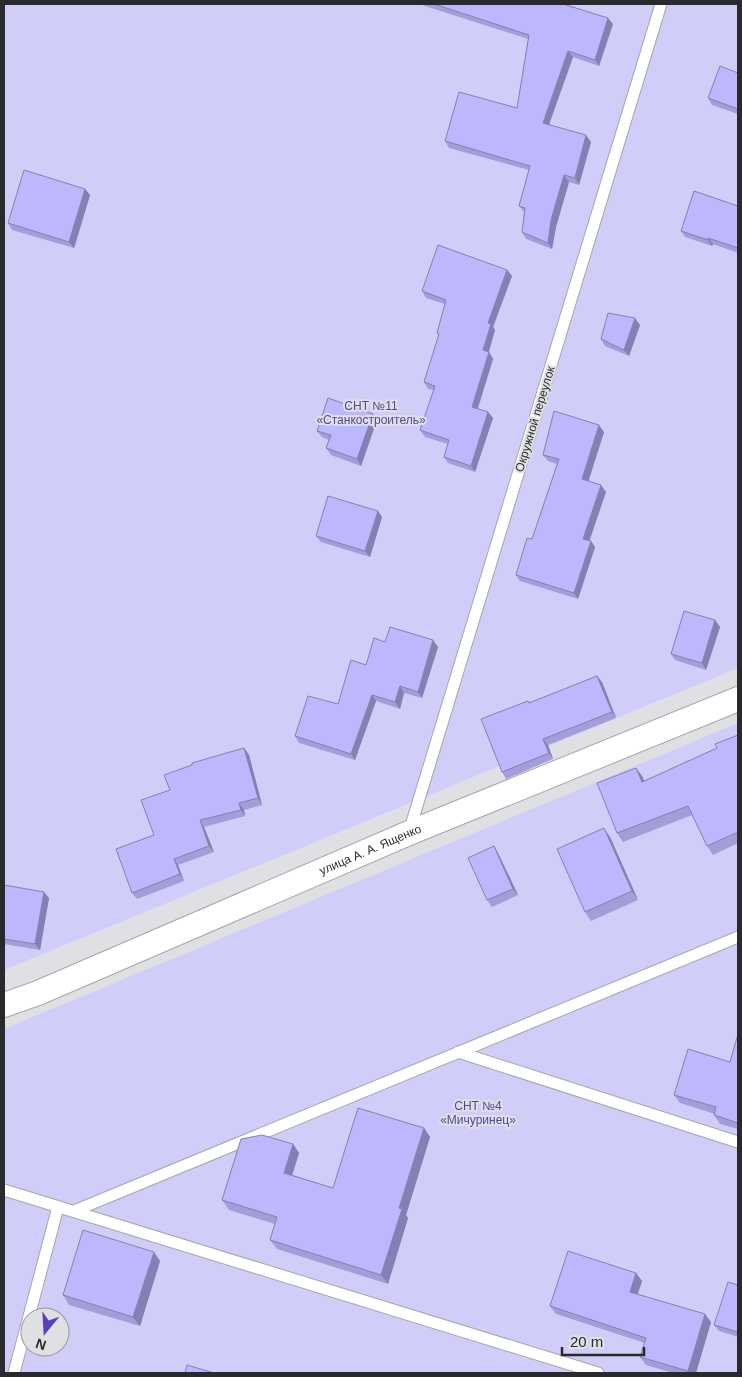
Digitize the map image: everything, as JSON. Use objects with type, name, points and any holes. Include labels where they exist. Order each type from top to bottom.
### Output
[{"type":"street","name":"улица А. А. Ященко","points":[[4,1005],[38,993],[409,833],[738,699]]},
{"type":"lane","name":"Окружной переулок","points":[[409,833],[661,4]]},
{"type":"lane","points":[[74,1211],[738,937]]},
{"type":"lane","points":[[458,1052],[738,1142]]},
{"type":"lane","points":[[4,1190],[598,1373]]},
{"type":"lane","points":[[14,1373],[58,1207]]},
{"type":"green space","name":"СНТ №11 «Станкостроитель»","points":[[4,4],[738,4],[738,668],[4,970]]},
{"type":"green space","name":"СНТ №4 «Мичуринец»","points":[[738,723],[738,1373],[4,1373],[4,1029]]},
{"type":"building","points":[[434,4],[563,4],[608,18],[595,60],[568,51],[543,123],[586,135],[575,178],[564,175],[551,220],[548,243],[522,232],[525,208],[519,206],[530,166],[445,141],[459,92],[517,108],[529,35]]},
{"type":"building","points":[[720,66],[738,73],[738,109],[708,98]]},
{"type":"building","points":[[24,170],[85,189],[69,242],[8,223]]},
{"type":"building","points":[[694,191],[738,206],[738,248],[681,231]]},
{"type":"building","points":[[438,245],[507,270],[488,323],[491,324],[483,350],[489,352],[472,407],[488,412],[471,466],[444,457],[449,440],[420,430],[435,386],[424,382],[439,334],[437,333],[446,300],[422,291]]},
{"type":"building","points":[[608,313],[635,318],[624,350],[601,339]]},
{"type":"building","points":[[328,398],[373,414],[357,459],[326,448],[331,435],[317,431]]},
{"type":"building","points":[[554,411],[599,425],[582,479],[601,485],[583,539],[591,541],[574,593],[516,575],[527,538],[532,539],[559,459],[543,455]]},
{"type":"building","points":[[328,496],[378,511],[365,551],[316,536]]},
{"type":"building","points":[[684,611],[715,620],[702,663],[671,654]]},
{"type":"building","points":[[390,627],[433,640],[418,692],[400,686],[395,702],[372,695],[351,754],[295,736],[308,696],[338,704],[351,660],[366,665],[374,638],[385,642]]},
{"type":"building","points":[[597,676],[612,712],[543,739],[549,753],[502,772],[481,719],[528,701],[529,703]]},
{"type":"building","points":[[738,735],[738,832],[707,846],[688,806],[617,833],[597,783],[636,768],[642,782],[717,748],[715,744]]},
{"type":"building","points":[[244,748],[258,798],[239,803],[241,810],[200,820],[209,846],[174,859],[180,874],[132,893],[116,849],[154,835],[141,800],[170,790],[164,775],[192,765],[192,763]]},
{"type":"building","points":[[604,828],[632,891],[585,912],[557,849]]},
{"type":"building","points":[[494,846],[513,889],[487,900],[468,858]]},
{"type":"building","points":[[4,885],[44,892],[35,944],[4,939]]},
{"type":"building","points":[[738,1034],[738,1123],[714,1115],[716,1107],[674,1095],[688,1049],[730,1062]]},
{"type":"building","points":[[358,1108],[424,1128],[399,1208],[402,1209],[381,1275],[270,1240],[277,1217],[222,1200],[241,1139],[262,1135],[293,1144],[284,1173],[333,1188]]},
{"type":"building","points":[[83,1230],[154,1252],[133,1317],[63,1295]]},
{"type":"building","points":[[568,1251],[636,1273],[630,1292],[705,1314],[688,1371],[640,1357],[646,1338],[550,1306]]},
{"type":"building","points":[[728,1282],[738,1285],[738,1332],[714,1325]]},
{"type":"building","points":[[187,1365],[214,1373],[185,1373]]}]
